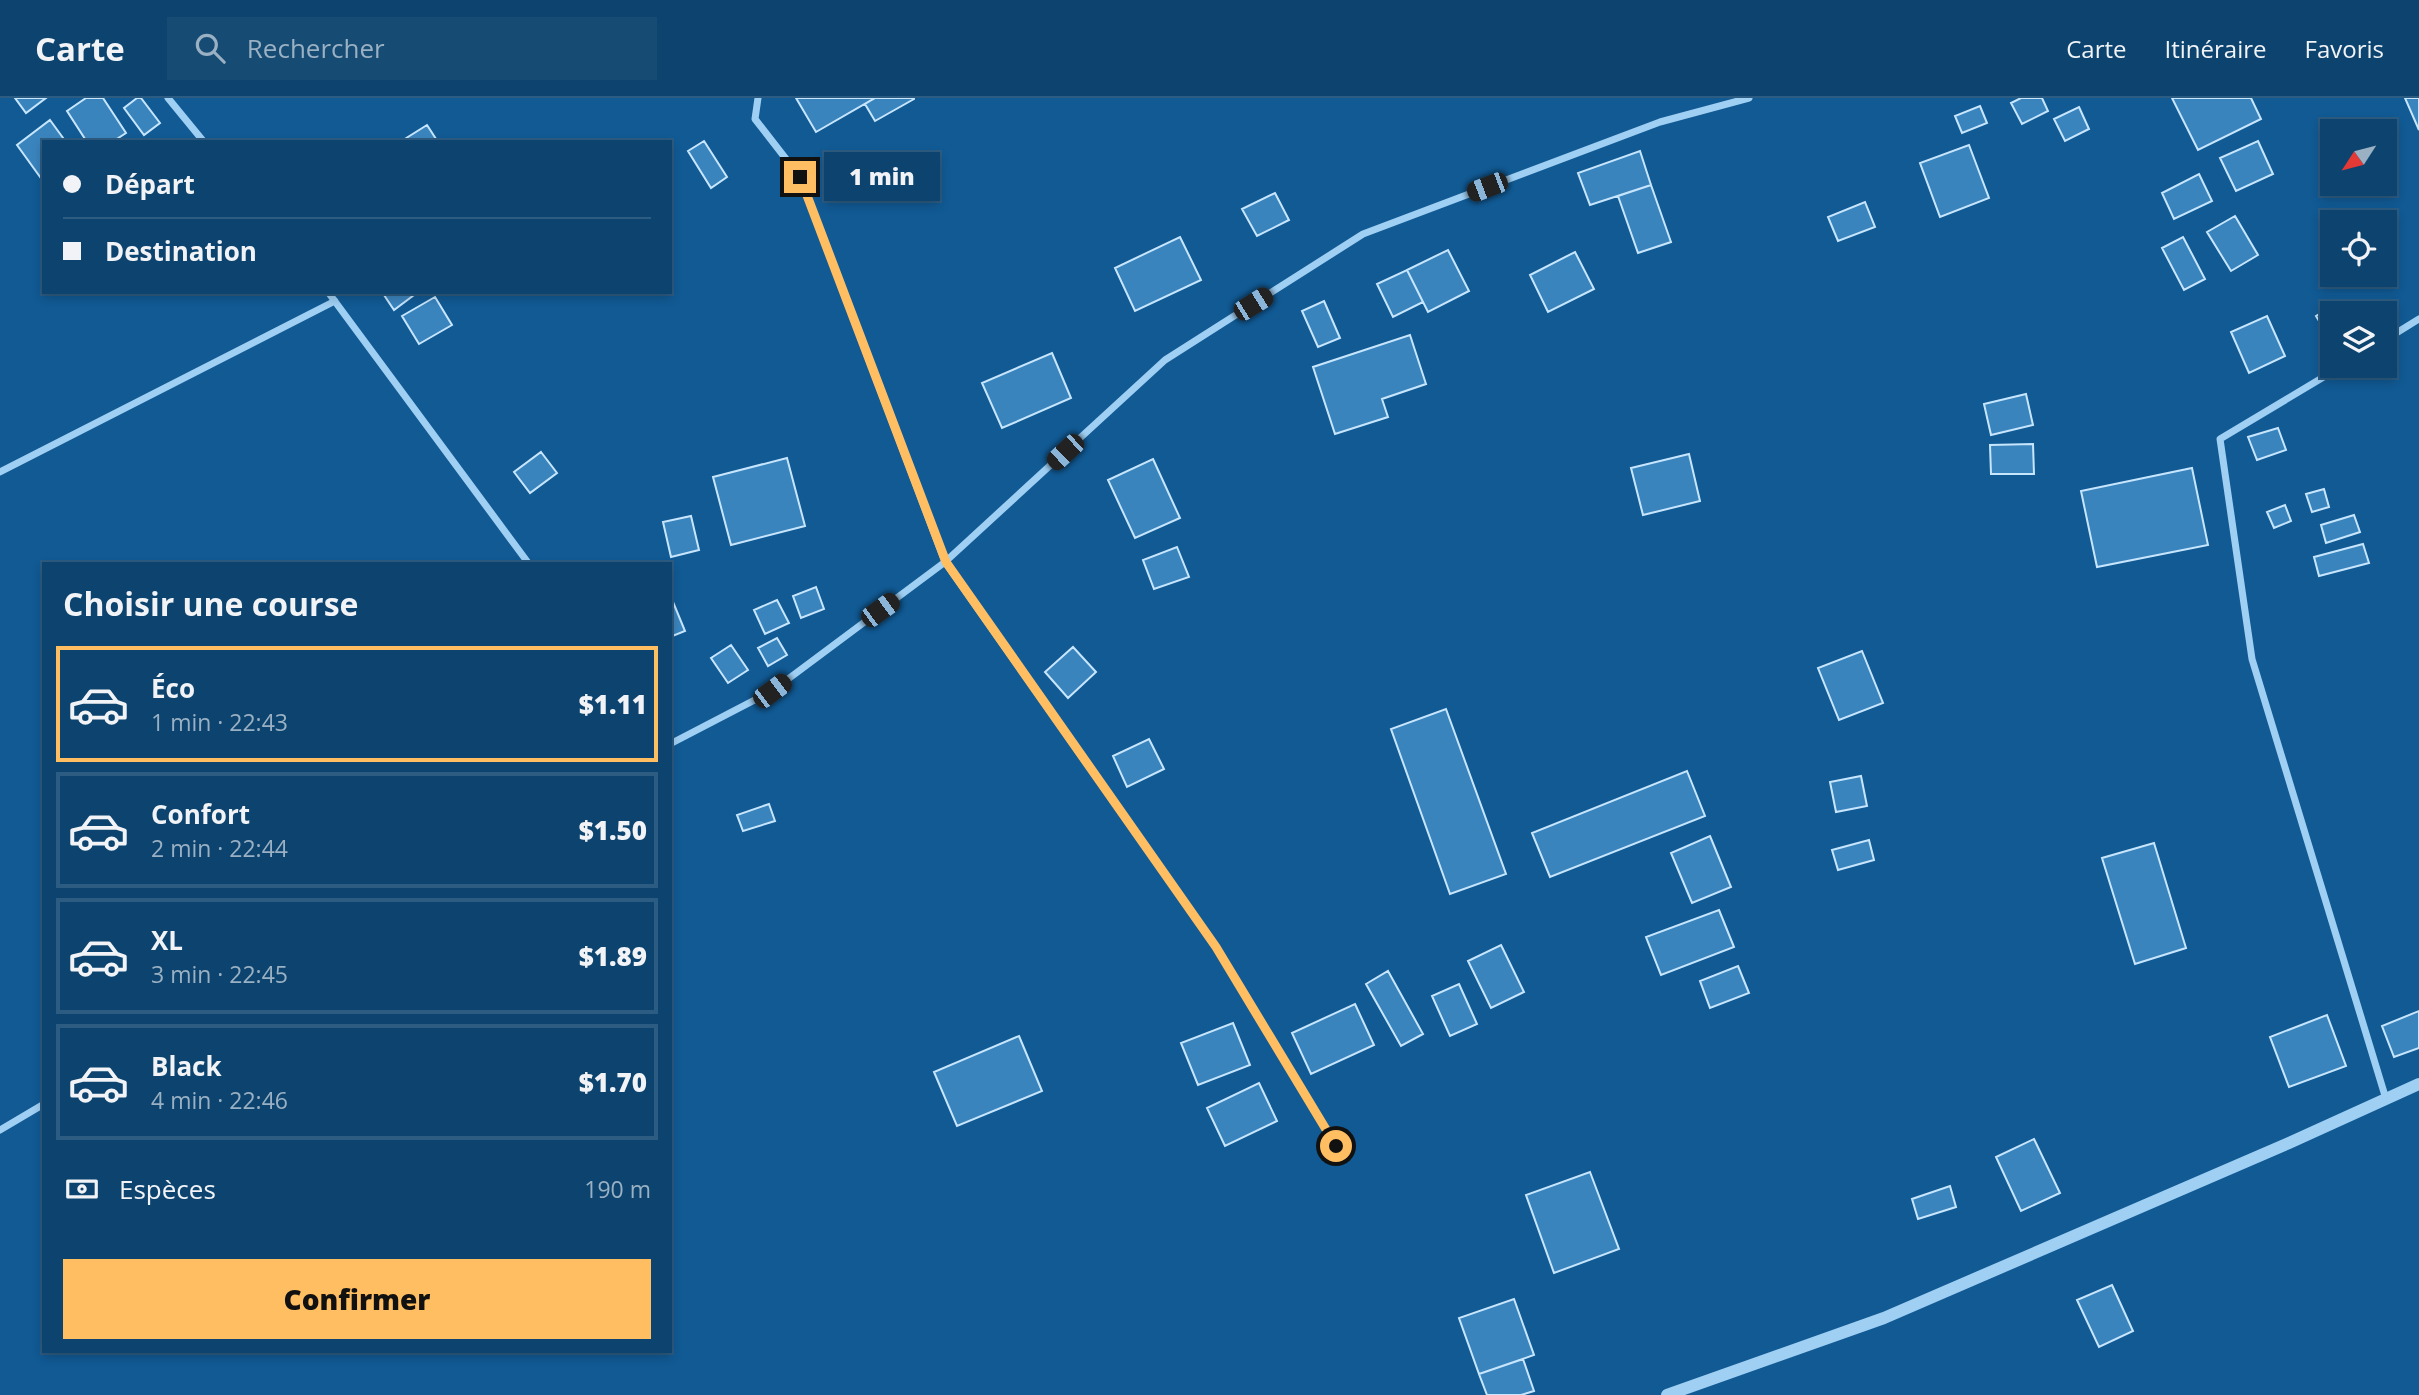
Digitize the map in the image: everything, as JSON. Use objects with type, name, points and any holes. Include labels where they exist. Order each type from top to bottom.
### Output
[{"type":"street","points":[[168,98],[202,140]]},
{"type":"street","points":[[758,98],[754,118],[800,177],[946,562],[1216,947],[1336,1146]]},
{"type":"street","points":[[672,743],[772,691],[946,562],[1165,360],[1363,234],[1660,122],[1749,98]]},
{"type":"street","points":[[330,294],[528,562]]},
{"type":"street","points":[[0,472],[335,301]]},
{"type":"street","points":[[2397,333],[2419,319]]},
{"type":"street","points":[[2322,378],[2220,439],[2252,659],[2386,1099]]},
{"type":"street","points":[[1667,1395],[1884,1318],[2419,1084]]},
{"type":"street","points":[[0,1130],[42,1105]]},
{"type":"building","points":[[15,98],[46,98],[26,113]]},
{"type":"building","points":[[86,98],[103,98],[126,133],[115,140],[86,140],[67,111]]},
{"type":"building","points":[[141,98],[160,123],[144,135],[124,108]]},
{"type":"building","points":[[796,98],[875,98],[816,132]]},
{"type":"building","points":[[875,98],[914,99],[875,121],[865,104]]},
{"type":"building","points":[[2021,98],[2042,98],[2048,111],[2022,124],[2011,103]]},
{"type":"building","points":[[2172,98],[2251,98],[2261,119],[2198,150]]},
{"type":"building","points":[[2405,98],[2419,98],[2419,130]]},
{"type":"building","points":[[1980,106],[1987,123],[1962,133],[1955,116]]},
{"type":"building","points":[[2079,107],[2089,129],[2065,141],[2054,119]]},
{"type":"building","points":[[50,120],[65,140],[42,140],[42,180],[17,145]]},
{"type":"building","points":[[427,125],[437,140],[403,140]]},
{"type":"building","points":[[704,141],[727,177],[711,188],[688,151]]},
{"type":"building","points":[[2258,141],[2273,174],[2236,191],[2220,158]]},
{"type":"building","points":[[1969,145],[1989,198],[1940,217],[1920,163]]},
{"type":"building","points":[[1640,151],[1651,185],[1590,205],[1578,173]]},
{"type":"building","points":[[2199,174],[2212,201],[2174,219],[2162,193]]},
{"type":"building","points":[[1651,185],[1671,242],[1638,253],[1618,196]]},
{"type":"building","points":[[1275,193],[1289,220],[1257,236],[1242,209]]},
{"type":"building","points":[[1865,202],[1875,227],[1838,241],[1828,217]]},
{"type":"building","points":[[2235,216],[2258,255],[2231,271],[2207,232]]},
{"type":"building","points":[[1180,237],[1201,280],[1135,311],[1115,268]]},
{"type":"building","points":[[2183,237],[2205,279],[2184,290],[2162,248]]},
{"type":"building","points":[[1448,250],[1469,291],[1428,312],[1407,270]]},
{"type":"building","points":[[1575,252],[1594,289],[1548,312],[1530,275]]},
{"type":"building","points":[[1407,270],[1423,302],[1393,317],[1377,284]]},
{"type":"building","points":[[383,294],[415,294],[394,310]]},
{"type":"building","points":[[435,297],[452,325],[419,344],[402,316]]},
{"type":"building","points":[[1324,301],[1340,338],[1318,347],[1302,311]]},
{"type":"building","points":[[2267,316],[2285,356],[2249,373],[2231,332]]},
{"type":"building","points":[[1410,335],[1426,384],[1382,399],[1388,417],[1335,434],[1313,367]]},
{"type":"building","points":[[1052,353],[1071,398],[1002,428],[982,383]]},
{"type":"building","points":[[2026,394],[2033,425],[1991,435],[1984,404]]},
{"type":"building","points":[[2278,428],[2286,450],[2257,460],[2248,437]]},
{"type":"building","points":[[2033,444],[2034,474],[1991,474],[1990,445]]},
{"type":"building","points":[[541,452],[557,473],[530,493],[514,472]]},
{"type":"building","points":[[1689,454],[1700,501],[1643,515],[1631,468]]},
{"type":"building","points":[[787,458],[805,526],[731,545],[713,477]]},
{"type":"building","points":[[1153,459],[1180,518],[1135,538],[1108,480]]},
{"type":"building","points":[[2192,468],[2208,545],[2097,567],[2081,491]]},
{"type":"building","points":[[2324,489],[2329,507],[2312,512],[2306,494]]},
{"type":"building","points":[[2285,505],[2291,521],[2274,528],[2267,512]]},
{"type":"building","points":[[2354,515],[2360,532],[2326,543],[2321,525]]},
{"type":"building","points":[[691,516],[699,550],[671,557],[663,522]]},
{"type":"building","points":[[2363,544],[2369,563],[2319,576],[2314,557]]},
{"type":"building","points":[[1177,547],[1189,577],[1154,589],[1143,560]]},
{"type":"building","points":[[816,587],[824,609],[801,618],[793,596]]},
{"type":"building","points":[[777,600],[789,623],[765,634],[754,610]]},
{"type":"building","points":[[672,602],[685,631],[672,636]]},
{"type":"building","points":[[777,638],[787,655],[768,666],[758,648]]},
{"type":"building","points":[[731,645],[748,670],[728,683],[711,658]]},
{"type":"building","points":[[1073,647],[1096,672],[1068,698],[1045,672]]},
{"type":"building","points":[[1862,651],[1883,703],[1839,720],[1818,668]]},
{"type":"building","points":[[1446,709],[1506,874],[1450,894],[1391,729]]},
{"type":"building","points":[[1149,739],[1164,769],[1127,787],[1113,756]]},
{"type":"building","points":[[1687,771],[1705,816],[1550,877],[1532,833]]},
{"type":"building","points":[[1861,776],[1867,806],[1836,812],[1830,782]]},
{"type":"building","points":[[769,804],[775,821],[743,831],[737,815]]},
{"type":"building","points":[[1710,836],[1731,887],[1692,903],[1671,853]]},
{"type":"building","points":[[1869,840],[1874,860],[1838,870],[1832,850]]},
{"type":"building","points":[[2154,843],[2186,948],[2135,964],[2102,858]]},
{"type":"building","points":[[1719,910],[1734,947],[1661,975],[1646,937]]},
{"type":"building","points":[[1501,945],[1524,992],[1491,1008],[1468,961]]},
{"type":"building","points":[[1738,966],[1749,993],[1710,1008],[1700,981]]},
{"type":"building","points":[[1388,971],[1423,1034],[1401,1046],[1366,984]]},
{"type":"building","points":[[1459,984],[1477,1024],[1450,1036],[1432,996]]},
{"type":"building","points":[[1355,1004],[1374,1045],[1311,1074],[1292,1033]]},
{"type":"building","points":[[2419,1011],[2419,1048],[2394,1057],[2382,1026]]},
{"type":"building","points":[[2327,1015],[2346,1066],[2289,1087],[2270,1037]]},
{"type":"building","points":[[1233,1023],[1250,1065],[1198,1085],[1181,1043]]},
{"type":"building","points":[[1019,1036],[1042,1091],[957,1126],[934,1072]]},
{"type":"building","points":[[1259,1083],[1277,1121],[1225,1146],[1207,1108]]},
{"type":"building","points":[[2034,1139],[2060,1193],[2021,1211],[1996,1157]]},
{"type":"building","points":[[1590,1172],[1619,1249],[1554,1273],[1526,1195]]},
{"type":"building","points":[[1950,1186],[1956,1207],[1918,1219],[1912,1199]]},
{"type":"building","points":[[2112,1285],[2133,1331],[2099,1347],[2077,1300]]},
{"type":"building","points":[[1514,1299],[1534,1355],[1479,1374],[1459,1318]]},
{"type":"building","points":[[1523,1359],[1534,1391],[1521,1395],[1487,1395],[1479,1374]]},
{"type":"route","points":[[800,177],[946,562],[1216,947],[1336,1146]]}]
